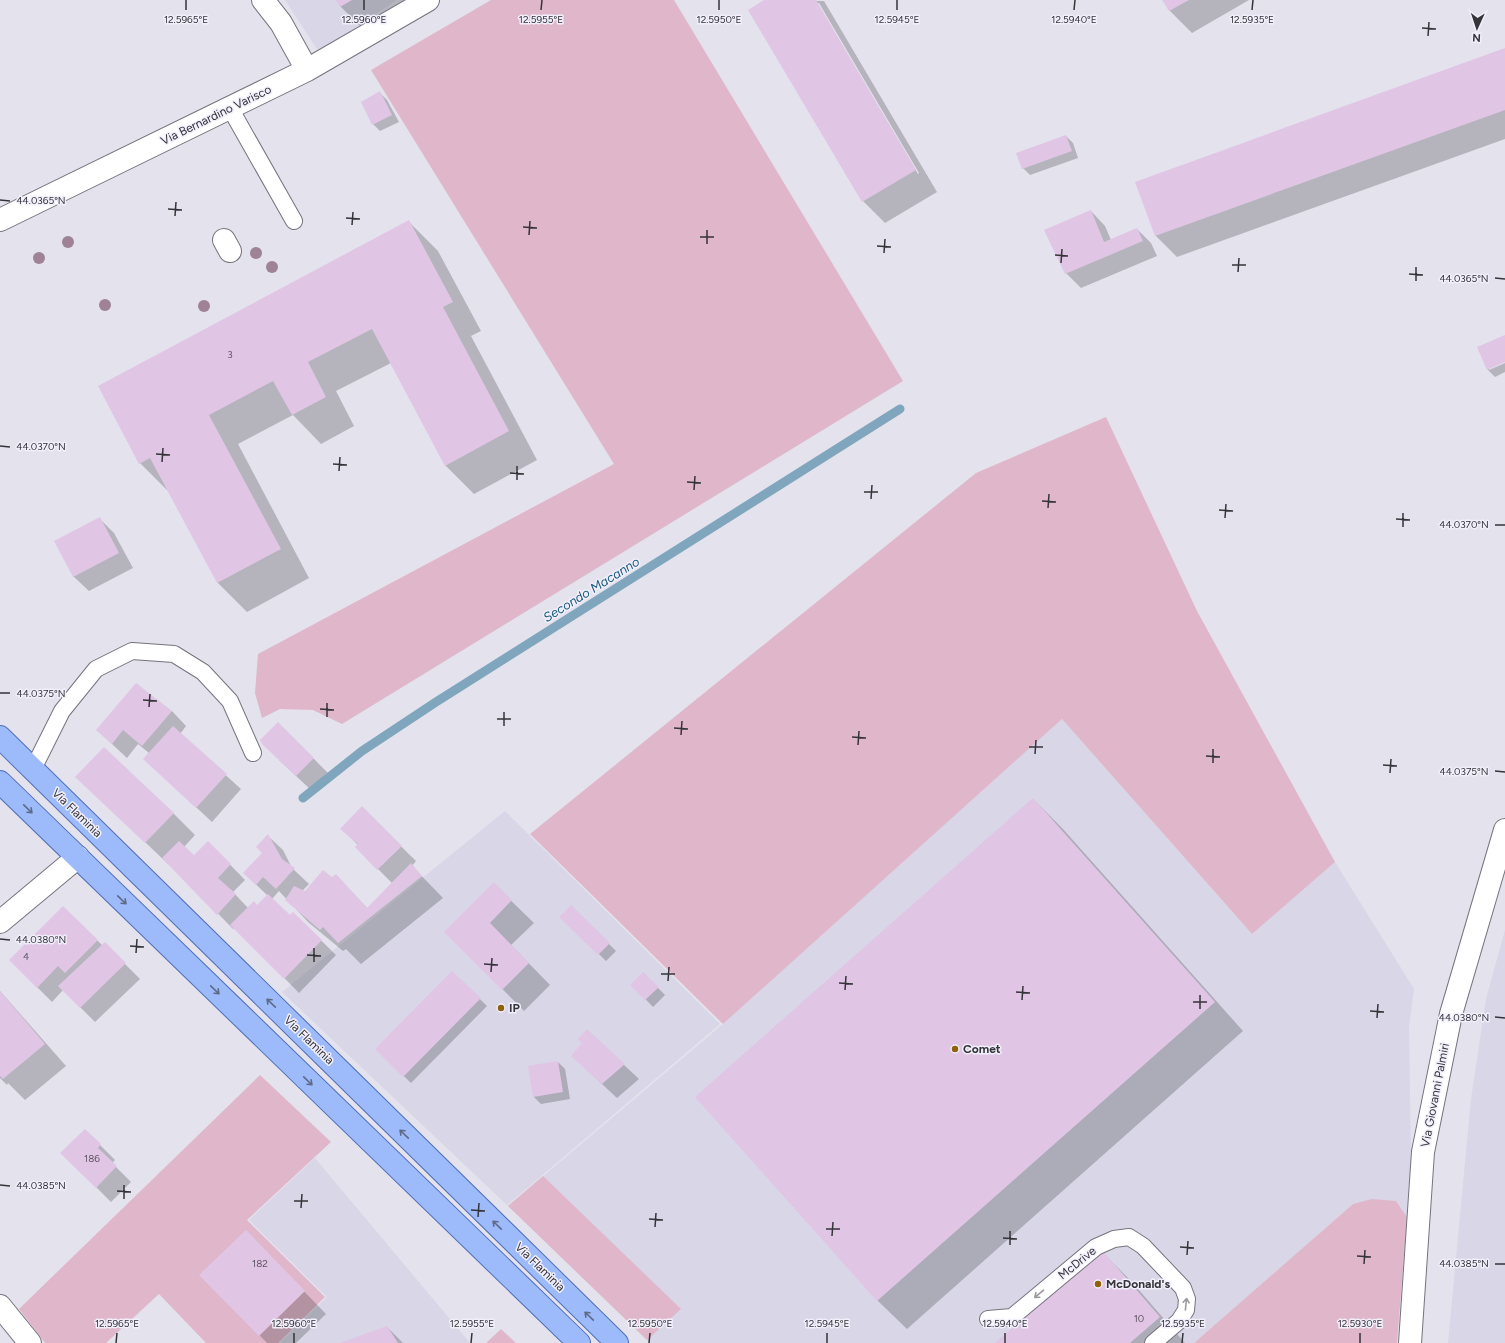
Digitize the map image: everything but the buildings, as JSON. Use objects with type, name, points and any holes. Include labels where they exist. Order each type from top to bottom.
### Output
[{"type":"main road","name":"Via Flaminia","points":[[0,737],[617,1343]]},
{"type":"main road","points":[[0,782],[579,1343]]},
{"type":"street","points":[[263,0],[281,23],[307,70]]},
{"type":"street","name":"Via Bernardino Varisco","points":[[0,220],[307,70],[428,0]]},
{"type":"street","name":"Via Giovanni Palmiri","points":[[1410,1343],[1423,1152],[1451,1014],[1505,830]]},
{"type":"street","points":[[0,922],[78,857]]},
{"type":"street","points":[[0,1306],[30,1343]]},
{"type":"lane","points":[[230,108],[294,221]]},
{"type":"lane","points":[[33,769],[62,711],[96,669],[132,651],[174,654],[203,672],[230,701],[253,753]]},
{"type":"lane","name":"McDrive","points":[[988,1319],[1012,1317],[1096,1247],[1114,1239],[1129,1237],[1142,1246],[1183,1288],[1187,1299],[1186,1310],[1179,1322],[1153,1343]]},
{"type":"shaded area","points":[[285,0],[397,0],[319,52]]},
{"type":"shaded area","points":[[491,0],[674,0],[903,381],[342,724],[313,710],[280,709],[262,718],[255,693],[258,654],[614,464],[371,70]]},
{"type":"shaded area","points":[[1106,417],[1197,611],[1335,862],[1252,934],[1062,719],[723,1024],[530,834],[976,473]]},
{"type":"shaded area","points":[[1062,719],[1252,934],[1335,862],[1414,989],[1409,1027],[1411,1162],[1407,1217],[1396,1201],[1353,1204],[1194,1343],[650,1343],[508,1206],[723,1024]]},
{"type":"shaded area","name":"IP","points":[[505,811],[720,1024],[507,1205],[282,992]]},
{"type":"shaded area","points":[[1505,930],[1505,1343],[1448,1343],[1471,1099],[1486,999]]},
{"type":"shaded area","points":[[260,1075],[331,1142],[247,1220],[325,1297],[278,1343],[206,1343],[159,1294],[106,1343],[45,1343],[19,1309]]},
{"type":"shaded area","points":[[315,1158],[470,1343],[280,1343],[327,1297],[249,1220]]},
{"type":"shaded area","points":[[543,1176],[681,1309],[647,1340],[508,1206]]},
{"type":"shaded area","points":[[1372,1199],[1396,1201],[1407,1217],[1397,1343],[1194,1343],[1353,1204]]},
{"type":"shaded area","points":[[501,1329],[516,1343],[486,1343]]},
{"type":"waterway","name":"Secondo Macanno","points":[[303,798],[362,751],[436,702],[900,409]]},
{"type":"place","name":"IP","points":[[501,1008]]},
{"type":"place","name":"Comet","points":[[955,1049]]},
{"type":"place","name":"McDonald's","points":[[1098,1284]]}]
